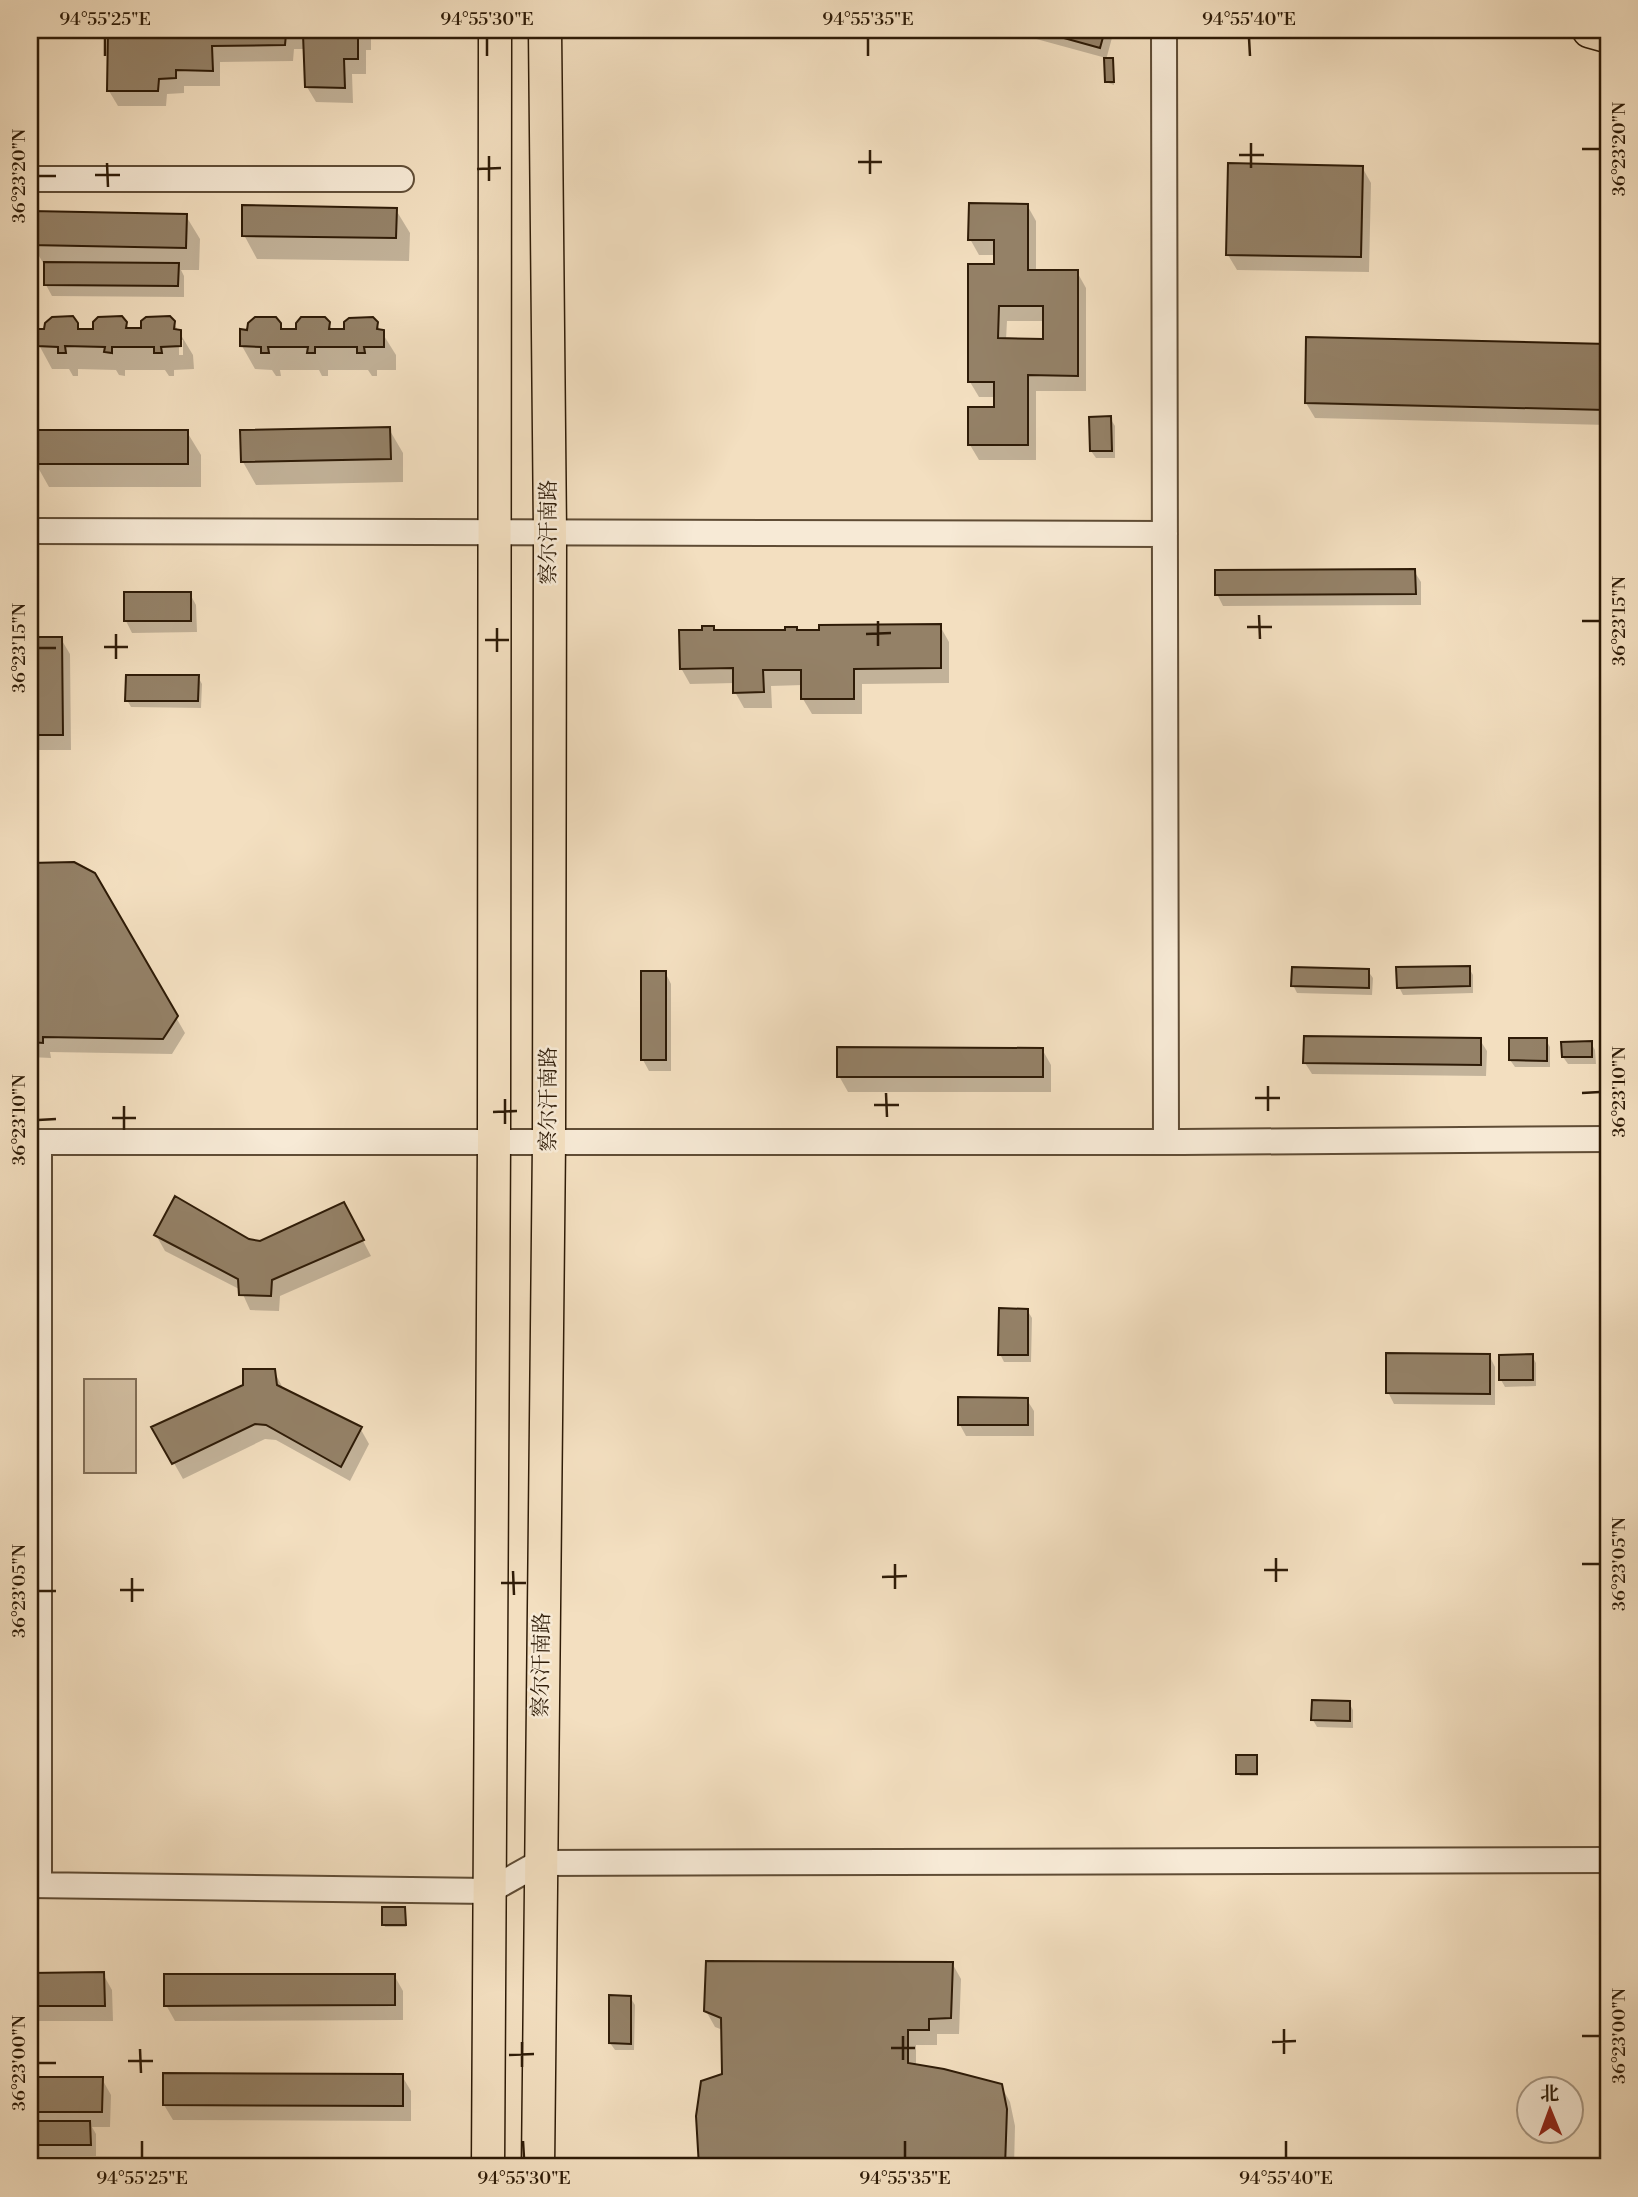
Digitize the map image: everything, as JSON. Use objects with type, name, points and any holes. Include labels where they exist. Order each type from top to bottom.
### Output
[{"type":"highway","points":[[1590,30],[1608,35]]},
{"type":"main road","points":[[488,2167],[494,1142],[495,30]]},
{"type":"main road","name":"察尔汗南路","points":[[538,2167],[539,1863],[549,1142],[550,533],[545,30]]},
{"type":"street","points":[[1164,30],[1166,1142]]},
{"type":"street","points":[[30,179],[401,179]]},
{"type":"street","points":[[30,531],[1165,534]]},
{"type":"street","points":[[1608,1139],[1166,1142],[34,1142],[35,1885],[489,1891],[539,1863],[1608,1860]]},
{"type":"shaded area","points":[[84,1379],[136,1379],[136,1473],[84,1473]]},
{"type":"building","points":[[108,30],[363,30],[363,35],[358,35],[358,59],[344,59],[345,88],[305,87],[303,34],[286,34],[285,45],[212,46],[213,71],[176,70],[176,78],[159,79],[158,91],[107,91]]},
{"type":"building","points":[[1035,30],[1105,30],[1100,48]]},
{"type":"building","points":[[1104,58],[1113,58],[1114,82],[1105,82]]},
{"type":"building","points":[[1228,163],[1363,166],[1361,257],[1226,255]]},
{"type":"building","points":[[969,203],[1028,204],[1028,270],[1078,270],[1078,376],[1028,375],[1028,445],[968,445],[968,407],[994,407],[994,382],[968,382],[968,264],[994,264],[994,240],[968,240]],"holes":[[[999,306],[1043,306],[1043,339],[998,338]]]},
{"type":"building","points":[[242,205],[397,208],[396,238],[242,236]]},
{"type":"building","points":[[31,211],[187,214],[186,248],[30,245]]},
{"type":"building","points":[[44,262],[179,263],[178,286],[44,285]]},
{"type":"building","points":[[73,316],[78,323],[78,329],[93,329],[93,322],[98,317],[122,316],[127,322],[126,328],[141,328],[141,321],[146,317],[170,316],[175,321],[174,329],[181,330],[181,346],[161,347],[162,353],[154,353],[154,347],[112,347],[112,353],[104,352],[105,347],[65,346],[66,353],[58,353],[58,347],[37,346],[37,329],[44,329],[45,323],[52,317]]},
{"type":"building","points":[[255,317],[276,317],[281,323],[281,329],[296,329],[296,323],[301,317],[325,317],[330,322],[329,329],[344,329],[344,322],[349,318],[373,317],[378,322],[377,329],[384,330],[384,347],[364,347],[365,353],[357,353],[357,347],[315,347],[315,353],[307,353],[308,347],[268,347],[269,353],[261,353],[261,347],[240,346],[240,329],[247,330],[248,323]]},
{"type":"building","points":[[1306,337],[1608,344],[1606,410],[1305,403]]},
{"type":"building","points":[[1111,416],[1112,451],[1090,451],[1089,417]]},
{"type":"building","points":[[390,427],[391,459],[241,462],[240,430]]},
{"type":"building","points":[[34,430],[188,430],[188,464],[34,464]]},
{"type":"building","points":[[1415,569],[1416,594],[1215,595],[1215,570]]},
{"type":"building","points":[[124,592],[191,592],[191,621],[124,621]]},
{"type":"building","points":[[941,624],[941,668],[854,669],[854,699],[801,699],[801,670],[763,670],[764,692],[733,693],[733,668],[680,669],[679,630],[702,630],[702,626],[714,626],[714,630],[785,630],[785,627],[797,627],[797,630],[819,630],[819,625]]},
{"type":"building","points":[[30,637],[62,637],[63,735],[30,735]]},
{"type":"building","points":[[126,675],[199,675],[198,701],[125,701]]},
{"type":"building","points":[[74,862],[95,873],[178,1016],[163,1039],[43,1037],[43,1043],[30,1042],[30,863]]},
{"type":"building","points":[[1470,966],[1470,986],[1397,988],[1396,967]]},
{"type":"building","points":[[1292,967],[1369,969],[1369,988],[1291,986]]},
{"type":"building","points":[[641,971],[666,971],[666,1060],[641,1060]]},
{"type":"building","points":[[1304,1036],[1481,1038],[1481,1065],[1303,1063]]},
{"type":"building","points":[[1509,1038],[1547,1038],[1547,1061],[1509,1060]]},
{"type":"building","points":[[1592,1041],[1592,1057],[1562,1057],[1561,1042]]},
{"type":"building","points":[[837,1047],[1043,1048],[1043,1077],[837,1077]]},
{"type":"building","points":[[175,1196],[249,1239],[260,1241],[344,1202],[364,1240],[272,1280],[271,1296],[239,1295],[238,1279],[154,1235]]},
{"type":"building","points":[[999,1308],[1028,1309],[1028,1355],[998,1355]]},
{"type":"building","points":[[1386,1353],[1490,1354],[1490,1394],[1386,1393]]},
{"type":"building","points":[[1533,1354],[1533,1380],[1499,1380],[1499,1355]]},
{"type":"building","points":[[243,1369],[275,1369],[277,1385],[362,1427],[341,1467],[266,1425],[255,1424],[172,1464],[151,1427],[243,1385]]},
{"type":"building","points":[[958,1397],[1028,1398],[1028,1425],[958,1425]]},
{"type":"building","points":[[1312,1700],[1350,1701],[1350,1721],[1311,1720]]},
{"type":"building","points":[[1236,1755],[1257,1755],[1257,1774],[1236,1774]]},
{"type":"building","points":[[382,1907],[405,1907],[406,1925],[382,1925]]},
{"type":"building","points":[[706,1961],[953,1962],[951,2018],[929,2019],[929,2030],[908,2030],[908,2063],[1002,2084],[1007,2109],[1005,2167],[699,2167],[696,2116],[701,2081],[722,2074],[721,2018],[704,2011]]},
{"type":"building","points":[[104,1972],[105,2006],[30,2006],[30,1973]]},
{"type":"building","points":[[164,1974],[395,1974],[395,2005],[164,2006]]},
{"type":"building","points":[[609,1995],[631,1996],[631,2044],[609,2043]]},
{"type":"building","points":[[163,2073],[403,2074],[403,2106],[163,2105]]},
{"type":"building","points":[[30,2077],[103,2077],[102,2112],[30,2112]]},
{"type":"building","points":[[30,2121],[90,2121],[91,2145],[30,2145]]}]
